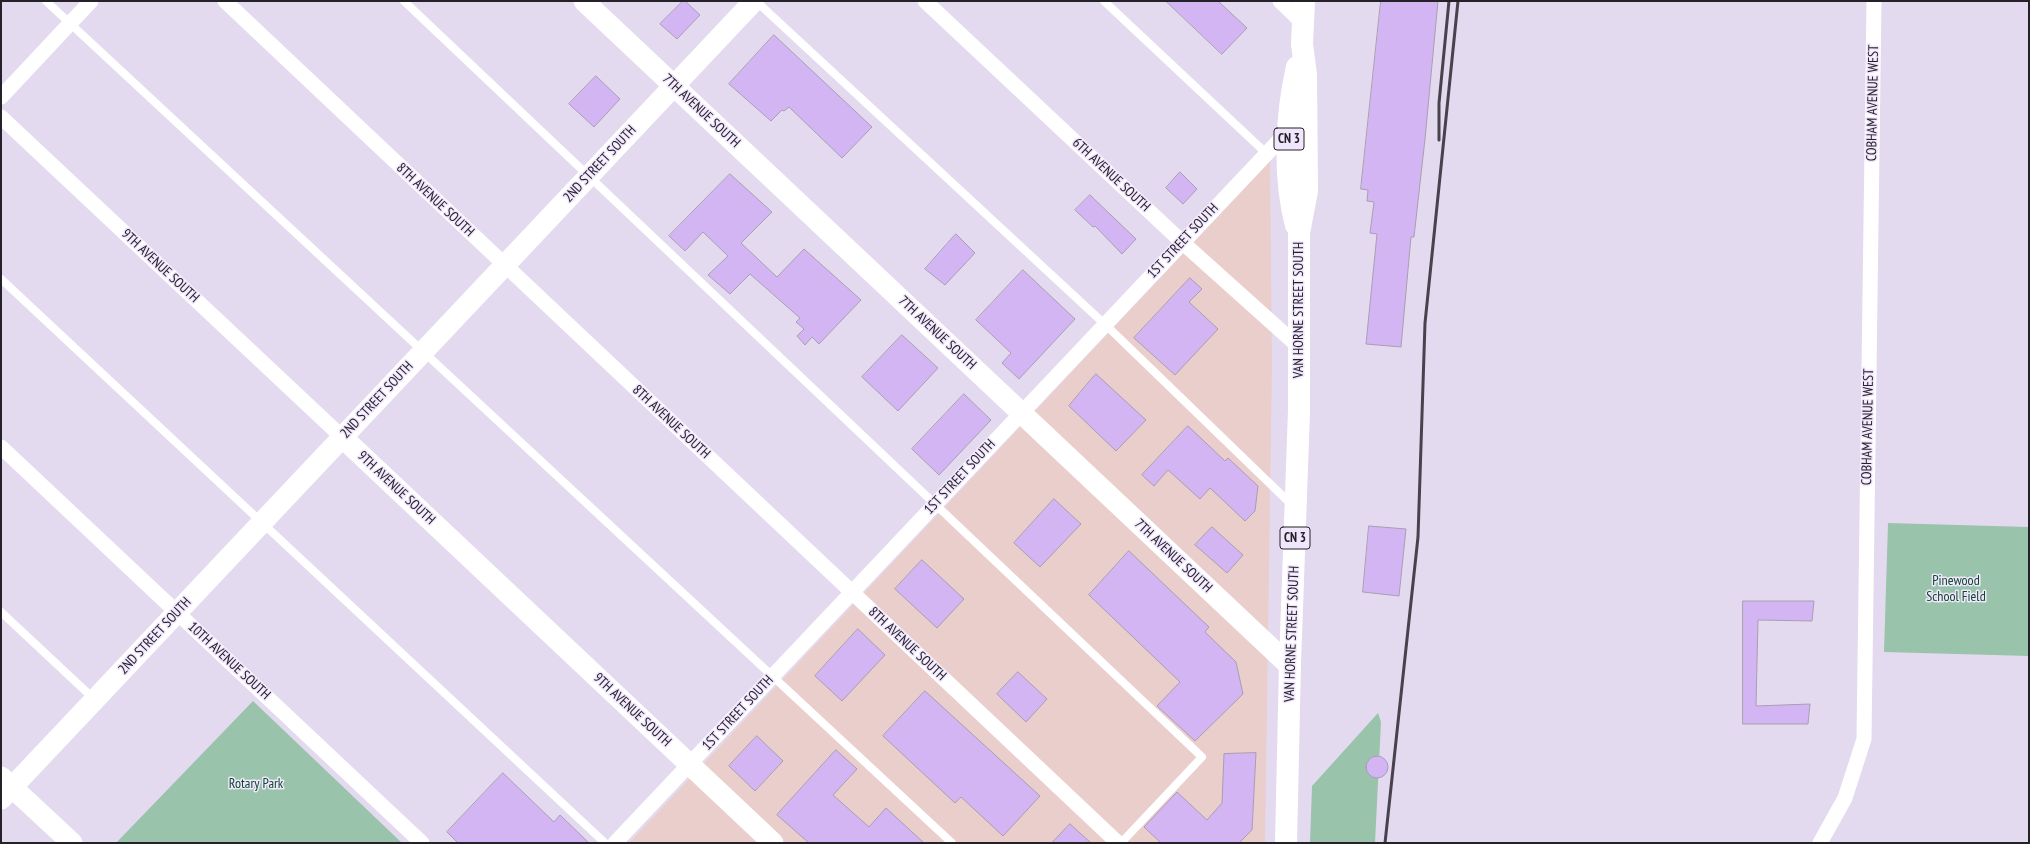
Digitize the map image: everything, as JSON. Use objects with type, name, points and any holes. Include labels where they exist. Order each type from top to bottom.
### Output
[{"type":"highway","name":"VAN HORNE STREET SOUTH","points":[[1299,233],[1290,203],[1288,156],[1292,91],[1302,44],[1304,1]]},
{"type":"highway","name":"VAN HORNE STREET SOUTH","points":[[1286,843],[1290,666],[1296,509],[1299,347],[1299,233],[1307,191],[1306,75],[1302,44]]},
{"type":"street","points":[[1,97],[91,1]]},
{"type":"street","name":"8TH AVENUE SOUTH","points":[[224,1],[1119,843]]},
{"type":"street","name":"7TH AVENUE SOUTH","points":[[584,1],[1290,666]]},
{"type":"street","name":"2ND STREET SOUTH","points":[[5,788],[94,700],[755,1]]},
{"type":"street","name":"6TH AVENUE SOUTH","points":[[925,1],[1182,242],[1299,347]]},
{"type":"street","points":[[1280,1],[1303,23]]},
{"type":"street","name":"COBHAM AVENUE WEST","points":[[1820,843],[1845,798],[1864,739],[1874,1]]},
{"type":"street","name":"1ST STREET SOUTH","points":[[615,843],[1266,153],[1307,113]]},
{"type":"street","name":"9TH AVENUE SOUTH","points":[[1,117],[773,843]]},
{"type":"street","name":"10TH AVENUE SOUTH","points":[[1,447],[422,843]]},
{"type":"street","points":[[5,788],[72,843]]},
{"type":"lane","points":[[46,1],[952,843]]},
{"type":"lane","points":[[404,1],[936,503],[1202,757],[1119,843]]},
{"type":"lane","points":[[755,1],[1105,324],[1296,509]]},
{"type":"lane","points":[[1104,1],[1266,153]]},
{"type":"lane","points":[[1,279],[605,843]]},
{"type":"lane","points":[[1,612],[94,700]]},
{"type":"shaded area","points":[[1270,161],[1272,364],[1265,843],[629,843]]},
{"type":"green space","name":"Pinewood School Field","points":[[1888,523],[2029,527],[2029,656],[1884,652]]},
{"type":"green space","name":"Rotary Park","points":[[253,701],[402,843],[116,843]]},
{"type":"green space","points":[[1378,713],[1381,722],[1375,843],[1310,843],[1312,786]]},
{"type":"building","points":[[683,1],[685,1],[700,15],[677,39],[660,24]]},
{"type":"building","points":[[1166,1],[1218,1],[1247,28],[1222,54]]},
{"type":"building","points":[[1381,1],[1438,1],[1414,237],[1411,237],[1401,347],[1366,344],[1377,234],[1370,233],[1374,202],[1367,201],[1368,190],[1361,189]]},
{"type":"building","points":[[774,35],[872,127],[842,158],[789,107],[784,111],[782,110],[771,121],[729,84]]},
{"type":"building","points":[[596,76],[620,99],[594,127],[569,104]]},
{"type":"building","points":[[1180,172],[1197,189],[1183,204],[1166,188]]},
{"type":"building","points":[[730,174],[772,212],[741,243],[777,277],[804,249],[861,300],[819,344],[812,337],[805,345],[797,336],[804,329],[796,322],[800,318],[750,274],[730,294],[708,275],[728,256],[703,232],[685,251],[669,236]]},
{"type":"building","points":[[1090,195],[1136,239],[1122,254],[1095,226],[1093,227],[1075,210]]},
{"type":"building","points":[[956,234],[975,253],[945,285],[925,269]]},
{"type":"building","points":[[1023,270],[1075,319],[1019,379],[1002,363],[1011,353],[976,320]]},
{"type":"building","points":[[1190,278],[1202,289],[1189,302],[1218,329],[1175,375],[1134,338]]},
{"type":"building","points":[[902,335],[938,368],[898,411],[862,377]]},
{"type":"building","points":[[1096,374],[1146,420],[1116,451],[1069,406]]},
{"type":"building","points":[[964,394],[991,420],[939,475],[912,449]]},
{"type":"building","points":[[1188,426],[1225,461],[1228,458],[1258,486],[1255,511],[1245,521],[1210,488],[1200,499],[1168,470],[1154,486],[1142,475]]},
{"type":"building","points":[[1054,499],[1081,524],[1040,567],[1014,543]]},
{"type":"building","points":[[1369,526],[1406,529],[1399,596],[1363,592]]},
{"type":"building","points":[[1212,527],[1243,555],[1227,573],[1195,545]]},
{"type":"building","points":[[1129,551],[1209,627],[1205,632],[1236,662],[1243,694],[1195,741],[1157,706],[1180,682],[1089,595]]},
{"type":"building","points":[[922,560],[964,599],[937,628],[895,589]]},
{"type":"building","points":[[1743,601],[1814,601],[1812,621],[1758,620],[1756,706],[1810,704],[1808,724],[1743,724]]},
{"type":"building","points":[[858,629],[885,655],[842,701],[815,676]]},
{"type":"building","points":[[1018,672],[1047,699],[1026,722],[997,694]]},
{"type":"building","points":[[925,691],[1040,796],[1003,836],[961,797],[955,803],[883,736]]},
{"type":"building","points":[[757,736],[783,761],[755,791],[729,766]]},
{"type":"building","points":[[836,750],[857,769],[833,795],[869,827],[886,808],[924,843],[809,843],[777,815]]},
{"type":"building","points":[[1256,753],[1252,830],[1239,843],[1161,843],[1144,827],[1177,792],[1207,820],[1222,803],[1224,754]]},
{"type":"building","points":[[1377,756],[1385,759],[1388,767],[1385,775],[1377,778],[1369,775],[1366,767],[1369,759]]},
{"type":"building","points":[[503,773],[554,822],[560,815],[589,843],[458,843],[447,832]]},
{"type":"building","points":[[1070,824],[1091,843],[1052,843]]},
{"type":"railway","points":[[1439,140],[1439,103],[1449,1]]},
{"type":"railway","points":[[1385,843],[1418,537],[1425,323],[1458,1]]}]
